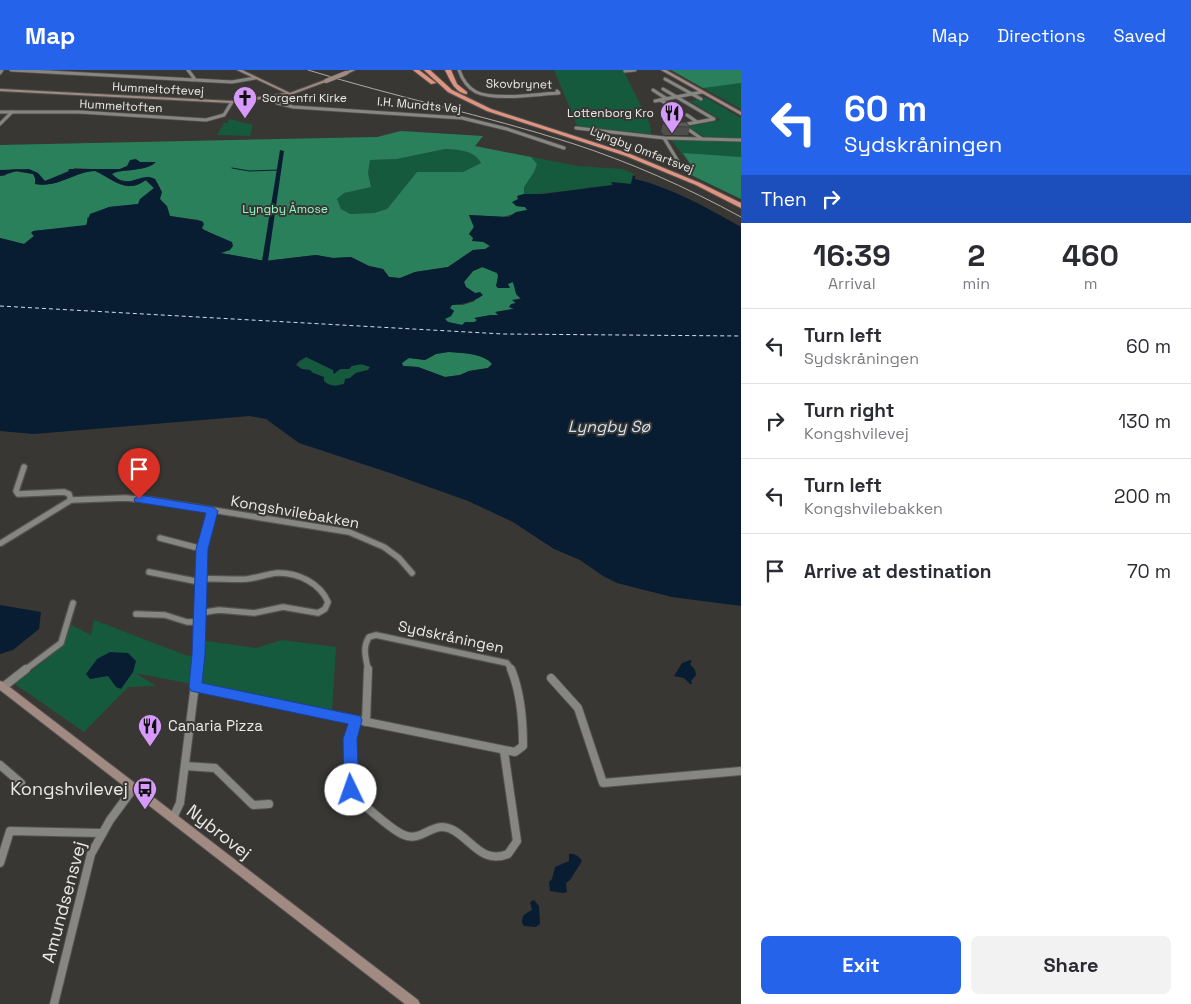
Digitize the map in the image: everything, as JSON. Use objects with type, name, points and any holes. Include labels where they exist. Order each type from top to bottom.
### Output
[{"type":"highway","points":[[416,70],[429,81],[464,99]]},
{"type":"highway","name":"Lyngby Omfartsvej","points":[[427,70],[439,82],[464,99],[510,117],[628,155],[698,184],[741,206]]},
{"type":"highway","name":"Lyngby Omfartsvej","points":[[433,70],[444,82],[476,101],[514,116],[631,153],[703,183],[741,202]]},
{"type":"highway","points":[[448,70],[455,85],[476,101]]},
{"type":"street","points":[[11,70],[238,82],[256,78]]},
{"type":"street","points":[[100,75],[101,70]]},
{"type":"street","points":[[131,70],[131,76]]},
{"type":"street","points":[[188,70],[194,78],[192,80]]},
{"type":"street","points":[[238,70],[290,94]]},
{"type":"street","name":"Hummeltoftevej","points":[[0,90],[232,102],[290,94],[353,70]]},
{"type":"street","name":"Skovbrynet","points":[[459,70],[464,82],[478,92],[559,93],[557,91]]},
{"type":"street","points":[[625,72],[635,70]]},
{"type":"street","points":[[663,70],[741,114]]},
{"type":"street","points":[[665,78],[701,99]]},
{"type":"street","points":[[663,89],[714,119],[682,125]]},
{"type":"street","points":[[653,90],[667,99]]},
{"type":"street","points":[[655,101],[702,92]]},
{"type":"street","name":"I.H. Mundts Vej","points":[[270,98],[277,103],[293,107],[462,118],[507,129],[564,148]]},
{"type":"street","points":[[660,100],[669,105]]},
{"type":"street","name":"Hummeltoften","points":[[0,112],[79,112],[206,120],[224,115],[232,102]]},
{"type":"street","points":[[0,124],[12,112]]},
{"type":"street","points":[[687,116],[697,122]]},
{"type":"street","points":[[670,118],[702,139]]},
{"type":"street","points":[[576,128],[664,138],[741,140]]},
{"type":"street","points":[[664,138],[679,162]]},
{"type":"street","name":"Kongshvilebakken","points":[[24,467],[16,491],[18,494],[64,492],[69,494],[71,500],[139,499],[349,532],[366,537],[389,549],[400,558],[412,573]]},
{"type":"street","points":[[1,543],[71,500]]},
{"type":"street","points":[[172,818],[180,803],[196,687],[199,654],[202,549],[213,511]]},
{"type":"street","points":[[160,538],[202,549]]},
{"type":"street","points":[[150,572],[165,573],[191,582],[219,577],[248,579],[274,574],[286,574],[313,583],[324,593],[328,602],[325,610],[315,614],[286,607],[254,613],[219,610],[199,613]]},
{"type":"street","name":"Nybrovej","points":[[73,603],[61,643],[2,686],[414,1004]]},
{"type":"street","points":[[136,614],[165,615],[187,622],[199,622]]},
{"type":"street","name":"Sydskråningen","points":[[366,722],[369,674],[364,650],[365,643],[369,638],[376,635],[385,636],[409,643],[502,660],[513,671],[523,739],[523,746],[515,752],[504,751]]},
{"type":"street","points":[[550,678],[578,708],[603,783],[741,771]]},
{"type":"street","points":[[196,687],[366,722],[504,751],[518,840],[514,849],[506,856],[496,858],[483,856],[450,828],[441,826],[433,828],[421,837],[412,838],[403,835],[355,797],[350,784],[350,739],[356,720]]},
{"type":"street","points":[[0,765],[21,783]]},
{"type":"street","points":[[185,766],[215,768],[253,805],[269,804]]},
{"type":"street","name":"Amundsensvej","points":[[54,1004],[91,854],[100,833],[111,815],[133,789]]},
{"type":"street","points":[[0,863],[10,831],[100,833]]},
{"type":"green space","points":[[554,70],[623,70],[650,124],[651,134],[577,126]]},
{"type":"green space","points":[[671,70],[741,70],[741,109]]},
{"type":"green space","points":[[671,70],[741,70],[741,83],[703,88]]},
{"type":"green space","points":[[706,98],[741,118],[741,138],[705,137],[687,127],[721,120],[690,101]]},
{"type":"green space","points":[[229,119],[253,125],[250,136],[217,135],[224,123],[228,123]]},
{"type":"green space","name":"Lyngby Åmose","points":[[401,131],[483,136],[475,146],[531,157],[537,164],[524,187],[524,194],[518,196],[519,199],[516,206],[525,207],[528,210],[503,217],[469,215],[474,227],[469,234],[490,246],[486,249],[473,250],[448,267],[415,272],[400,278],[389,277],[383,269],[369,266],[351,257],[333,258],[316,255],[265,261],[221,253],[230,250],[218,237],[201,228],[199,220],[170,216],[160,199],[160,188],[155,179],[127,181],[117,178],[112,174],[149,167],[154,164],[106,170],[75,168],[45,181],[24,170],[0,170],[0,145],[377,137]],"holes":[[[445,149],[461,150],[470,153],[481,163],[463,172],[417,172],[387,209],[374,213],[350,214],[341,209],[337,199],[344,193],[371,187],[368,173],[370,160],[397,159]]]},
{"type":"green space","points":[[671,140],[741,142],[741,199],[682,171],[691,165]]},
{"type":"green space","points":[[445,149],[461,150],[470,153],[481,163],[463,172],[417,172],[387,209],[374,213],[350,214],[341,209],[337,199],[344,193],[371,187],[368,173],[370,160],[397,159]]},
{"type":"green space","points":[[683,153],[741,157],[741,199],[683,171],[691,165]]},
{"type":"green space","points":[[531,157],[578,166],[622,169],[635,174],[632,175],[631,184],[611,182],[614,184],[529,195],[524,194],[524,187],[537,164]]},
{"type":"green space","points":[[12,171],[33,174],[35,184],[51,184],[95,171],[125,186],[138,184],[145,180],[154,188],[138,204],[109,207],[87,218],[87,225],[85,226],[33,231],[34,236],[24,244],[0,238],[0,176],[4,176]]},
{"type":"green space","points":[[483,267],[497,273],[509,288],[507,284],[512,281],[521,298],[513,300],[516,304],[510,307],[515,308],[496,312],[499,315],[475,318],[477,320],[462,325],[448,322],[444,319],[451,316],[454,311],[450,308],[452,305],[463,305],[475,301],[475,293],[466,287],[464,282],[473,271]]},
{"type":"green space","points":[[448,352],[478,356],[492,364],[488,368],[445,377],[418,367],[403,366],[401,362],[409,358],[425,360],[436,354]]},
{"type":"green space","points":[[306,357],[333,370],[333,374],[351,366],[370,366],[368,370],[357,372],[342,384],[334,386],[324,381],[324,377],[296,365]]},
{"type":"green space","points":[[94,620],[185,655],[205,658],[206,641],[256,648],[282,640],[336,647],[332,711],[135,673],[156,686],[128,687],[84,732],[15,684],[62,647],[71,625],[91,635]]},
{"type":"water","name":"Lyngby Sø","points":[[130,160],[156,162],[145,168],[112,174],[124,181],[144,177],[155,179],[162,192],[160,199],[167,206],[170,216],[202,221],[204,224],[202,228],[204,230],[232,242],[233,246],[230,250],[221,253],[265,261],[316,255],[333,258],[351,257],[369,266],[383,269],[389,277],[400,278],[415,272],[448,267],[473,250],[485,249],[490,246],[484,242],[472,241],[473,238],[469,234],[474,227],[469,215],[509,217],[516,212],[527,210],[525,207],[516,206],[512,202],[518,199],[517,196],[613,185],[611,182],[631,184],[633,176],[635,176],[635,179],[690,199],[741,227],[741,606],[672,597],[617,583],[580,560],[554,549],[513,522],[468,501],[299,443],[266,419],[250,416],[34,434],[0,431],[0,238],[24,244],[34,236],[31,233],[33,231],[86,225],[90,214],[109,207],[138,204],[140,199],[154,188],[146,180],[132,186],[119,184],[95,171],[44,185],[35,184],[33,174],[17,171],[0,176],[0,170],[29,169],[38,173],[45,181],[68,172],[69,169],[120,169],[127,166]],"holes":[[[482,267],[497,273],[496,286],[498,288],[510,288],[508,284],[513,282],[516,294],[521,299],[512,300],[516,303],[511,304],[509,307],[514,309],[495,312],[498,315],[474,318],[477,320],[475,322],[465,322],[462,325],[448,322],[445,319],[451,316],[454,311],[450,308],[452,305],[468,302],[483,295],[480,292],[475,293],[466,287],[464,282],[473,271]],[[448,352],[472,354],[488,360],[492,364],[488,368],[445,377],[418,367],[403,366],[402,363],[409,358],[425,360],[436,354]],[[306,357],[333,370],[334,374],[340,369],[349,369],[352,366],[361,364],[370,367],[368,370],[356,373],[350,378],[345,379],[344,384],[333,386],[324,381],[324,377],[296,365]]]},
{"type":"water","points":[[0,605],[41,612],[39,629],[13,650],[0,654]]},
{"type":"water","points":[[110,652],[128,653],[136,661],[133,672],[121,689],[116,687],[108,676],[90,679],[86,674],[97,659]]},
{"type":"water","points":[[690,660],[696,675],[691,681],[692,684],[684,678],[674,676],[682,663]]},
{"type":"water","points":[[569,854],[576,855],[582,861],[566,883],[567,892],[550,891],[549,882],[552,879],[555,867],[569,861]]},
{"type":"water","points":[[534,900],[539,906],[540,924],[536,927],[524,926],[522,923],[524,915],[532,910],[530,902]]},
{"type":"building","points":[[686,122],[690,127],[666,126],[663,123]]},
{"type":"waterway","points":[[265,261],[282,151]]},
{"type":"waterway","points":[[232,168],[249,171],[279,170]]},
{"type":"ferry route","points":[[0,306],[503,334],[741,336]]},
{"type":"tram line","points":[[308,70],[538,133],[593,150],[700,195],[741,217]]},
{"type":"place","name":"Sorgenfri Kirke","points":[[245,119]]},
{"type":"place","name":"Lottenborg Kro","points":[[672,134]]},
{"type":"place","name":"Canaria Pizza","points":[[150,747]]},
{"type":"place","name":"Kongshvilevej","points":[[145,810]]},
{"type":"route","points":[[139,499],[213,511],[202,549],[199,594],[199,654],[196,687],[356,720],[350,739],[351,790]]}]
